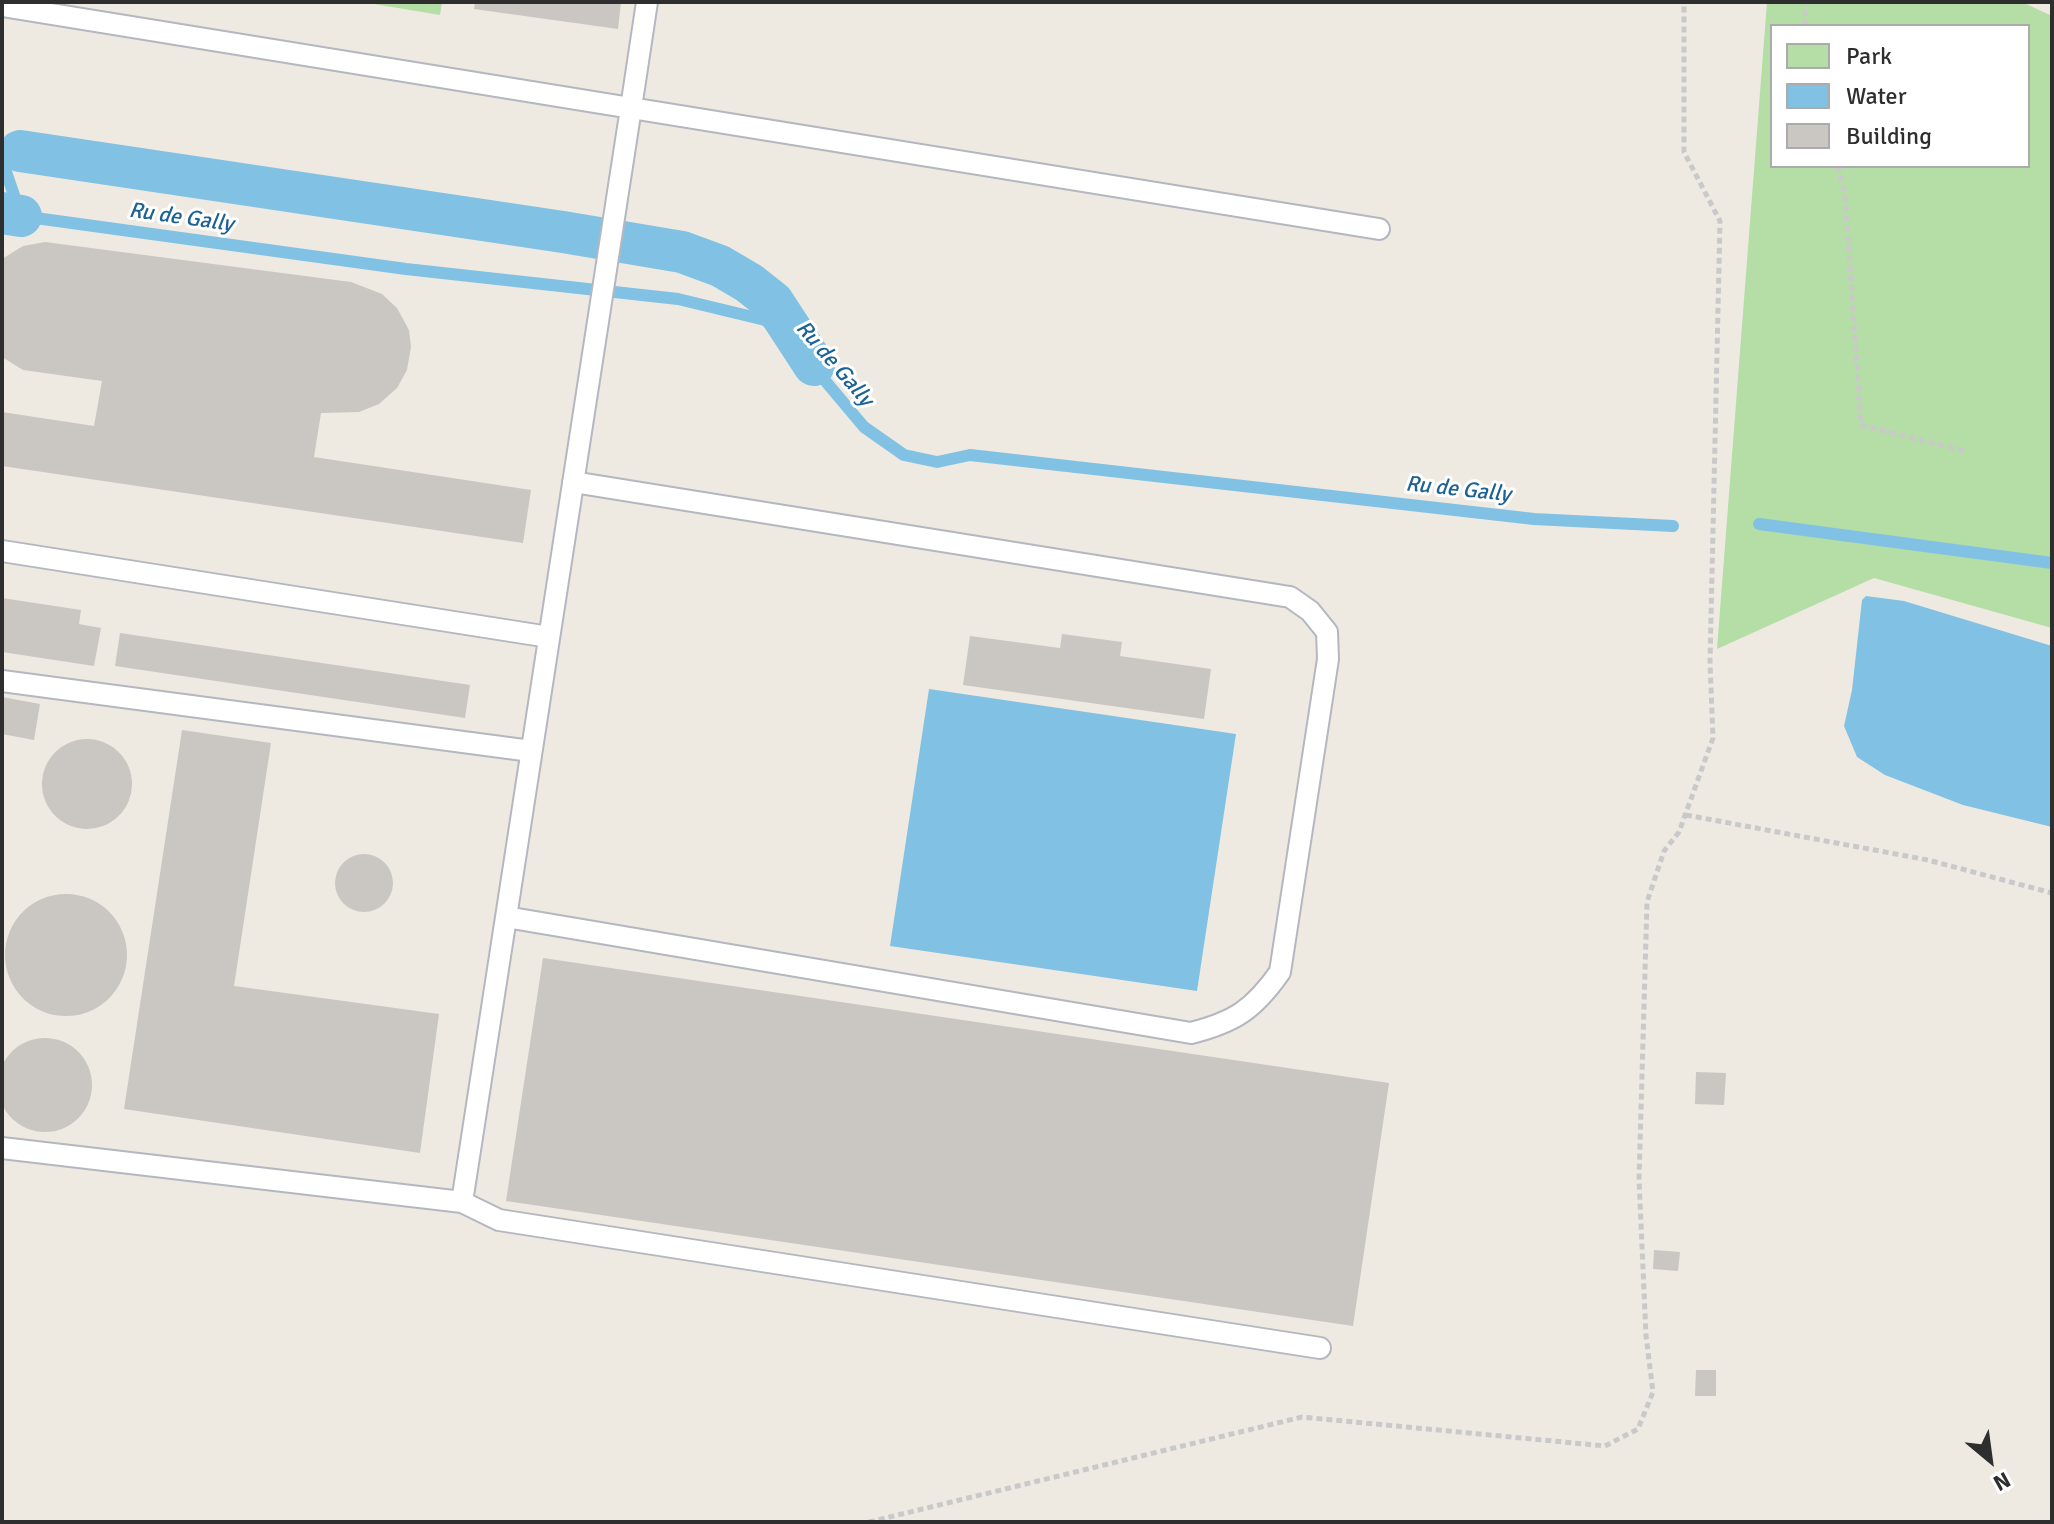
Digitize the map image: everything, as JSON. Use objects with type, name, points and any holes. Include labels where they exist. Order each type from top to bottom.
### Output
[{"type":"lane","points":[[462,1202],[647,2]]},
{"type":"lane","points":[[2,6],[1379,229]]},
{"type":"lane","points":[[506,917],[1191,1033],[1240,1016],[1264,995],[1280,972],[1328,659],[1327,632],[1310,611],[1290,597],[573,482]]},
{"type":"lane","points":[[2,551],[549,637]]},
{"type":"lane","points":[[2,681],[531,751]]},
{"type":"lane","points":[[2,1148],[462,1202],[499,1220],[1320,1348]]},
{"type":"path","points":[[869,1522],[1302,1417],[1605,1446],[1638,1429],[1653,1392],[1646,1336],[1639,1179],[1647,902],[1664,851],[1679,832],[1686,815],[1713,738],[1710,662],[1720,221],[1684,152],[1684,2]]},
{"type":"path","points":[[1805,24],[1806,2]]},
{"type":"path","points":[[1838,168],[1845,195],[1861,425],[1965,451]]},
{"type":"path","points":[[1686,815],[1928,860],[2052,893]]},
{"type":"green space","points":[[362,2],[442,2],[440,15]]},
{"type":"green space","points":[[1767,2],[2022,2],[2052,16],[2052,628],[1874,578],[1717,649]]},
{"type":"water","points":[[1866,596],[1904,601],[2052,646],[2052,827],[1963,805],[1885,775],[1857,757],[1844,726],[1852,690],[1862,600]]},
{"type":"water","points":[[929,689],[1236,734],[1197,991],[890,946]]},
{"type":"building","points":[[475,2],[621,2],[618,29],[474,9]]},
{"type":"building","points":[[45,242],[351,282],[382,294],[397,308],[409,330],[411,347],[407,370],[397,388],[379,404],[359,412],[321,413],[314,457],[531,490],[523,543],[2,466],[2,412],[94,426],[102,381],[23,370],[2,357],[2,259],[23,246]]},
{"type":"building","points":[[2,598],[81,610],[79,624],[101,628],[94,666],[2,652]]},
{"type":"building","points":[[120,633],[470,685],[465,718],[115,666]]},
{"type":"building","points":[[1062,634],[1122,642],[1120,656],[1211,669],[1204,719],[963,685],[970,636],[1060,648]]},
{"type":"building","points":[[2,697],[40,704],[34,740],[2,734]]},
{"type":"building","points":[[182,730],[271,743],[234,986],[439,1014],[420,1153],[124,1109]]},
{"type":"building","points":[[78,739],[96,739],[112,746],[125,759],[132,775],[132,793],[125,809],[112,822],[96,829],[78,829],[62,822],[49,809],[42,793],[42,775],[49,759],[62,746]]},
{"type":"building","points":[[364,854],[385,862],[393,883],[385,904],[364,912],[343,904],[335,883],[343,862]]},
{"type":"building","points":[[66,894],[90,898],[109,912],[123,931],[127,955],[123,979],[109,998],[90,1012],[66,1016],[42,1012],[23,998],[9,979],[5,955],[9,931],[23,912],[42,898]]},
{"type":"building","points":[[543,958],[1389,1083],[1353,1326],[506,1201]]},
{"type":"building","points":[[36,1039],[54,1039],[71,1046],[84,1059],[91,1076],[91,1094],[84,1111],[71,1124],[54,1131],[36,1131],[19,1124],[6,1111],[-1,1094],[-1,1076],[6,1059],[19,1046]]},
{"type":"building","points":[[1696,1072],[1726,1073],[1724,1105],[1695,1104]]},
{"type":"building","points":[[1654,1250],[1680,1252],[1678,1271],[1653,1269]]},
{"type":"building","points":[[1696,1370],[1716,1370],[1716,1396],[1695,1396]]},
{"type":"waterway","points":[[20,151],[682,252],[720,266],[773,302],[814,365]]},
{"type":"waterway","name":"Ru de Gally","points":[[2,160],[21,216],[406,269],[678,299],[765,320],[790,339],[864,427],[904,455],[937,462],[970,455],[1534,519],[1673,526]]},
{"type":"waterway","points":[[2,213],[21,216]]},
{"type":"waterway","name":"Ru de Gally","points":[[1759,524],[2052,563]]}]
